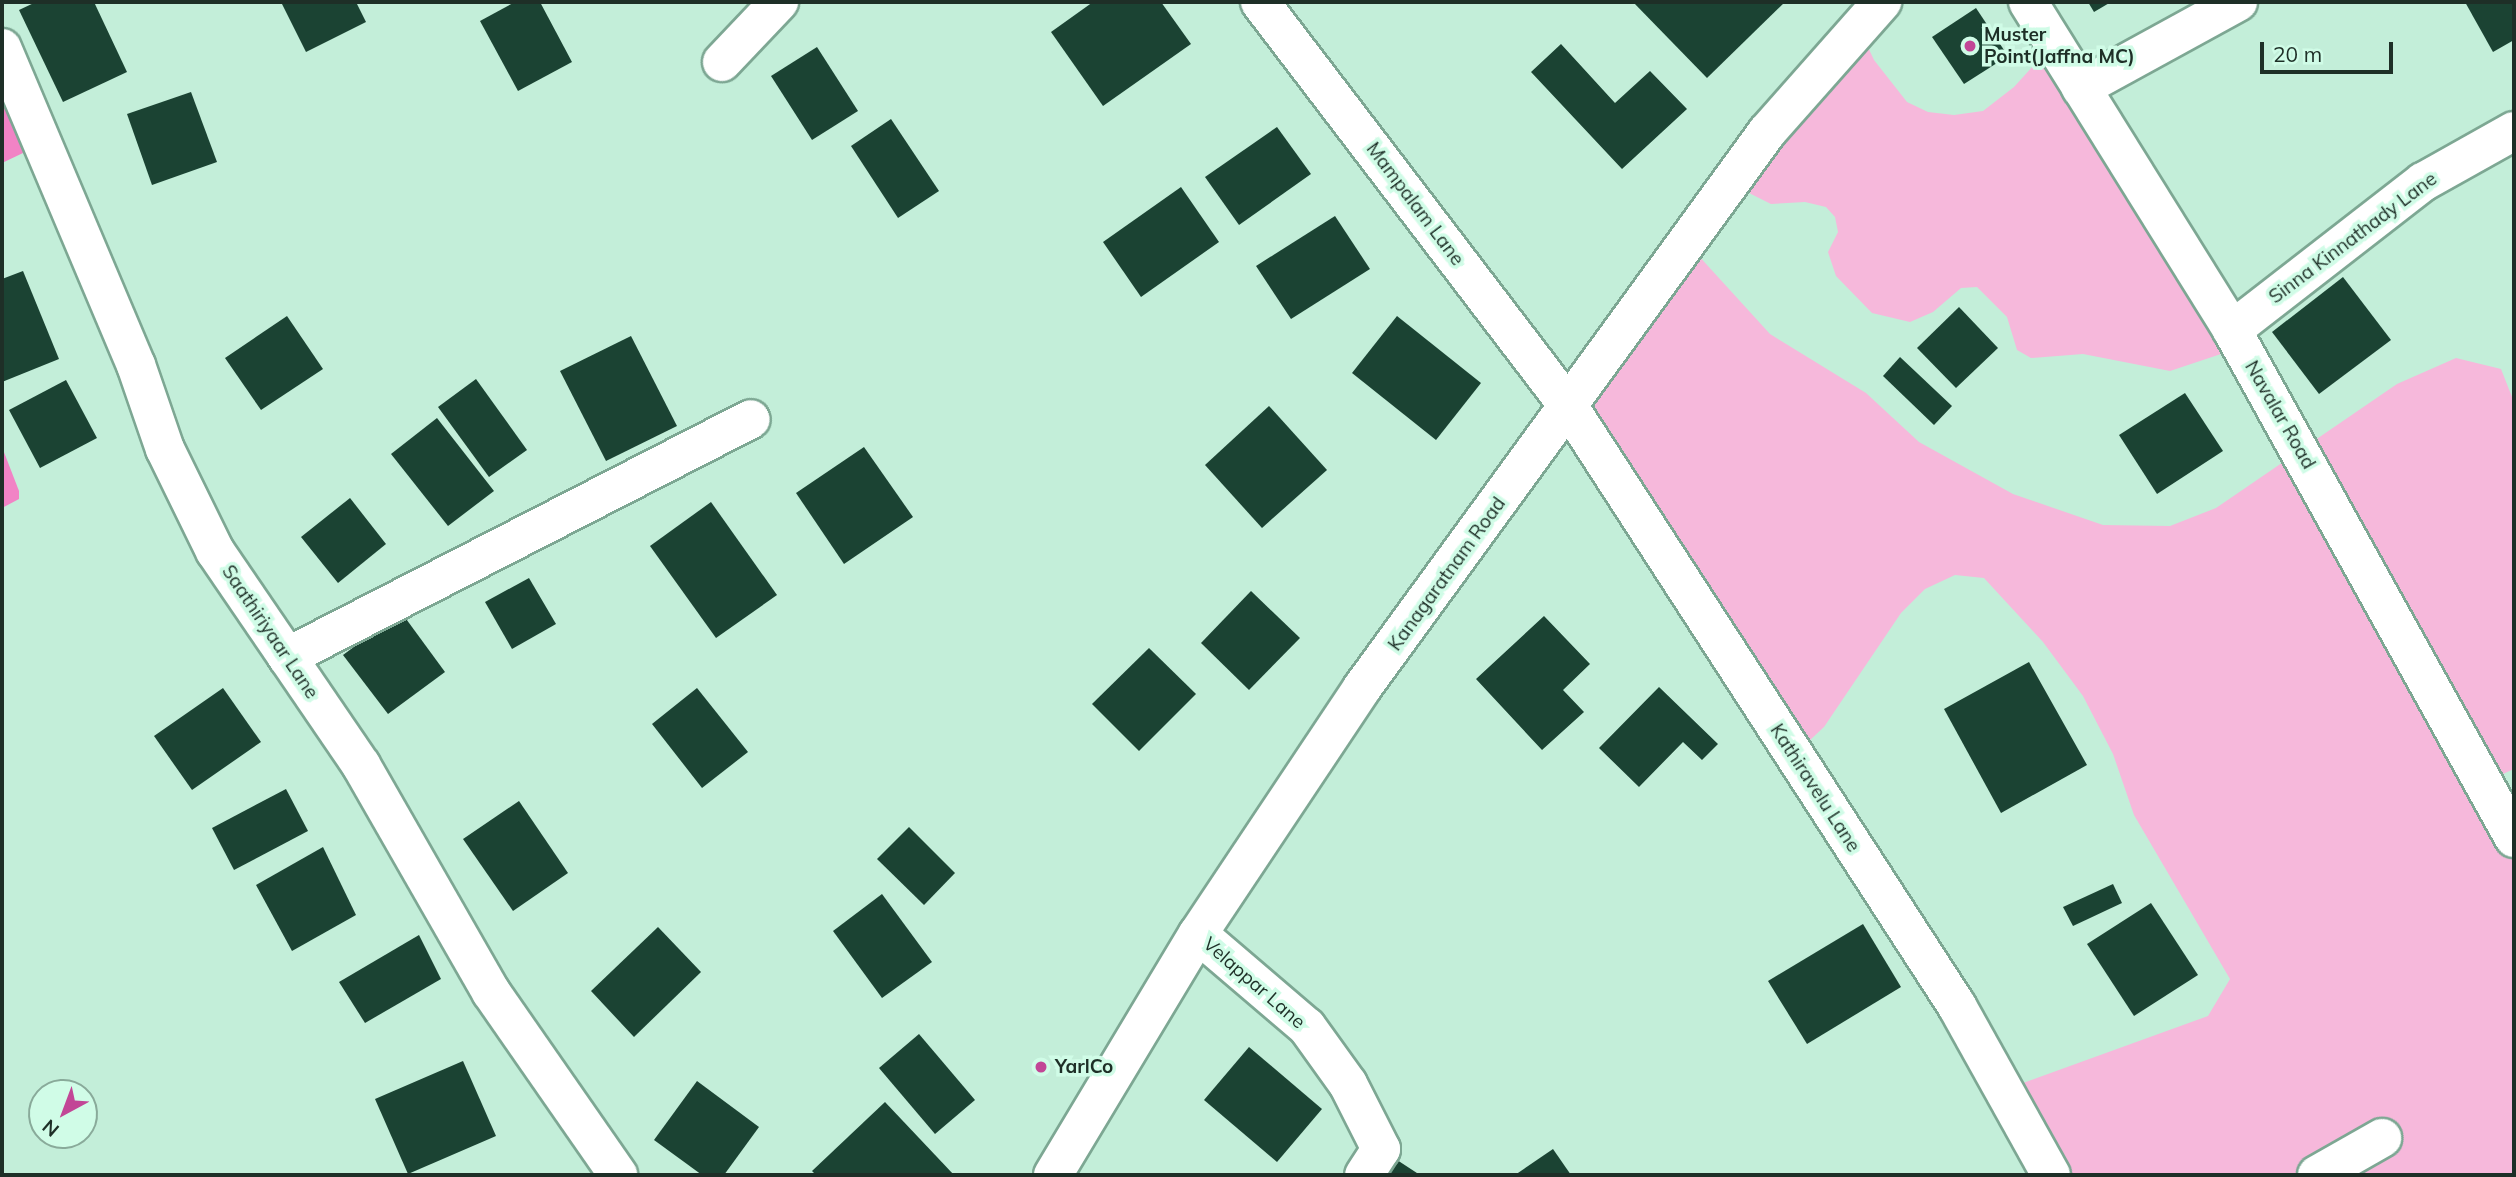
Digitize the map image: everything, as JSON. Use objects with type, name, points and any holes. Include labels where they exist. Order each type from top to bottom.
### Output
[{"type":"street","points":[[722,62],[779,2]]},
{"type":"street","name":"Mampalam Lane","points":[[1260,2],[1569,407]]},
{"type":"street","name":"Kanagaratnam Road","points":[[1053,1175],[1198,933],[1362,688],[1767,132],[1882,2]]},
{"type":"street","name":"Navalar Road","points":[[2028,2],[2232,331],[2514,838]]},
{"type":"street","points":[[2081,88],[2238,2]]},
{"type":"street","name":"Saathiriyaar Lane","points":[[2,48],[136,365],[165,449],[215,551],[361,765],[491,992],[618,1175]]},
{"type":"street","name":"Sinna Kinnathady Lane","points":[[2232,331],[2423,182],[2514,131]]},
{"type":"street","name":"Kathiravelu Lane","points":[[1569,407],[1957,1006],[2051,1175]]},
{"type":"street","points":[[287,657],[751,418]]},
{"type":"street","name":"Velappar Lane","points":[[1198,933],[1307,1027],[1348,1084],[1381,1149],[1364,1175]]},
{"type":"street","points":[[2317,1175],[2382,1139]]},
{"type":"shaded area","points":[[1859,28],[1874,60],[1907,102],[1928,112],[1954,115],[1983,111],[2014,87],[2054,43],[2242,347],[2170,371],[2083,354],[2031,358],[2017,350],[2007,317],[1977,287],[1961,288],[1933,312],[1910,322],[1872,313],[1836,276],[1828,252],[1838,232],[1835,217],[1826,207],[1805,202],[1771,204],[1751,194],[1734,177]]},
{"type":"shaded area","points":[[2,48],[44,143],[2,163]]},
{"type":"shaded area","points":[[1687,243],[1770,334],[1866,393],[1919,442],[2013,494],[2103,525],[2170,526],[2216,508],[2397,384],[2456,358],[2501,369],[2514,402],[2514,769],[2485,782],[2514,838],[2514,1175],[2051,1175],[2004,1090],[2208,1016],[2230,979],[2134,815],[2113,754],[2083,696],[2043,642],[1984,578],[1955,575],[1925,589],[1901,613],[1824,727],[1794,755],[1569,407]]},
{"type":"shaded area","points":[[2,447],[19,491],[19,499],[2,508]]},
{"type":"building","points":[[36,2],[94,2],[127,72],[63,102],[19,10]]},
{"type":"building","points":[[281,2],[356,2],[366,22],[306,52]]},
{"type":"building","points":[[515,2],[540,2],[572,62],[518,91],[480,21]]},
{"type":"building","points":[[1093,2],[1161,2],[1191,44],[1103,106],[1051,32]]},
{"type":"building","points":[[1633,2],[1785,2],[1707,78]]},
{"type":"building","points":[[2088,2],[2111,2],[2094,12]]},
{"type":"building","points":[[2465,2],[2514,2],[2514,40],[2493,52]]},
{"type":"building","name":"Muster Point(Jaffna MC)","points":[[1976,8],[2008,56],[1964,84],[1932,37]]},
{"type":"building","points":[[1561,44],[1615,103],[1650,71],[1687,109],[1622,169],[1531,72]]},
{"type":"building","points":[[817,47],[858,111],[812,140],[771,76]]},
{"type":"building","points":[[191,92],[217,162],[152,185],[127,114]]},
{"type":"building","points":[[891,119],[939,191],[898,218],[851,146]]},
{"type":"building","points":[[1277,127],[1311,174],[1239,225],[1205,177]]},
{"type":"building","points":[[1181,187],[1219,242],[1141,297],[1103,242]]},
{"type":"building","points":[[1335,216],[1370,269],[1291,319],[1256,266]]},
{"type":"building","points":[[23,271],[59,359],[2,382],[2,279]]},
{"type":"building","points":[[2343,277],[2391,340],[2319,394],[2272,332]]},
{"type":"building","points":[[1959,307],[1998,348],[1956,388],[1917,348]]},
{"type":"building","points":[[287,316],[323,369],[261,410],[225,358]]},
{"type":"building","points":[[1397,316],[1481,383],[1436,440],[1352,373]]},
{"type":"building","points":[[631,336],[677,426],[606,461],[560,371]]},
{"type":"building","points":[[1900,357],[1952,406],[1934,425],[1883,376]]},
{"type":"building","points":[[476,379],[527,450],[489,477],[438,407]]},
{"type":"building","points":[[66,380],[97,438],[40,468],[9,410]]},
{"type":"building","points":[[2185,393],[2223,451],[2157,494],[2119,435]]},
{"type":"building","points":[[1269,406],[1327,470],[1262,528],[1205,465]]},
{"type":"building","points":[[437,418],[494,491],[448,526],[391,454]]},
{"type":"building","points":[[864,447],[913,517],[844,564],[796,493]]},
{"type":"building","points":[[350,498],[386,544],[338,583],[301,537]]},
{"type":"building","points":[[711,502],[777,595],[716,638],[650,546]]},
{"type":"building","points":[[529,578],[556,624],[512,649],[485,602]]},
{"type":"building","points":[[1251,591],[1300,638],[1249,690],[1201,643]]},
{"type":"building","points":[[401,612],[445,672],[388,714],[343,655]]},
{"type":"building","points":[[1544,616],[1590,664],[1563,690],[1584,712],[1542,750],[1476,679]]},
{"type":"building","points":[[1149,648],[1196,694],[1139,751],[1092,704]]},
{"type":"building","points":[[2029,662],[2087,765],[2001,813],[1944,709]]},
{"type":"building","points":[[1659,687],[1718,744],[1702,760],[1683,742],[1639,787],[1599,748]]},
{"type":"building","points":[[223,688],[261,742],[192,790],[154,736]]},
{"type":"building","points":[[697,688],[748,752],[702,788],[652,724]]},
{"type":"building","points":[[286,789],[308,831],[234,870],[212,828]]},
{"type":"building","points":[[519,801],[568,873],[513,911],[463,839]]},
{"type":"building","points":[[909,827],[955,873],[924,905],[877,859]]},
{"type":"building","points":[[323,847],[356,915],[292,951],[256,885]]},
{"type":"building","points":[[2113,884],[2122,903],[2073,926],[2063,907]]},
{"type":"building","points":[[882,894],[932,962],[882,998],[833,931]]},
{"type":"building","points":[[2151,903],[2198,975],[2134,1016],[2087,944]]},
{"type":"building","points":[[1863,924],[1901,987],[1807,1044],[1768,981]]},
{"type":"building","points":[[658,927],[701,972],[634,1037],[591,991]]},
{"type":"building","points":[[419,935],[441,979],[365,1023],[339,982]]},
{"type":"building","points":[[919,1034],[975,1100],[935,1134],[879,1068]]},
{"type":"building","points":[[1249,1047],[1322,1109],[1277,1162],[1204,1100]]},
{"type":"building","points":[[463,1061],[496,1136],[408,1174],[375,1099]]},
{"type":"building","points":[[697,1081],[759,1127],[724,1175],[702,1175],[654,1140]]},
{"type":"building","points":[[885,1102],[954,1175],[816,1175],[812,1171]]},
{"type":"building","points":[[1553,1149],[1571,1175],[1515,1175]]},
{"type":"building","points":[[1394,1158],[1420,1175],[1383,1175]]},
{"type":"place","name":"Muster Point(Jaffna MC)","points":[[1970,46]]},
{"type":"place","name":"YarlCo","points":[[1041,1067]]}]
